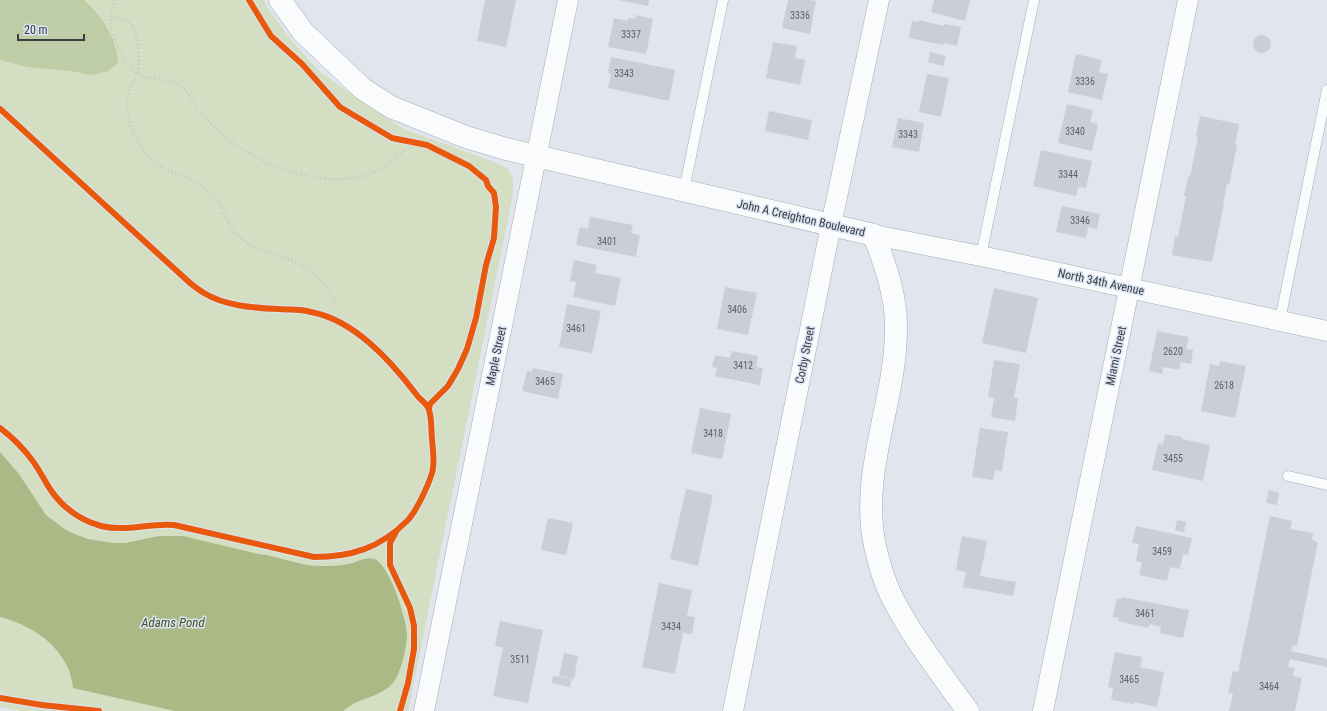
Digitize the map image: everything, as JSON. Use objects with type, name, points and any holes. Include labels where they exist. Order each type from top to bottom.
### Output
[{"type":"street","name":"John A Creighton Boulevard","points":[[280,0],[303,32],[318,47],[363,89],[391,107],[474,139],[537,156],[874,235],[891,285],[896,326],[893,367],[872,482],[872,522],[875,546],[887,586],[896,605],[922,648],[968,711]]},
{"type":"street","name":"Maple Street","points":[[424,711],[568,0]]},
{"type":"street","name":"Corby Street","points":[[733,711],[831,225],[879,0]]},
{"type":"street","name":"Miami Street","points":[[1043,711],[1188,0]]},
{"type":"street","name":"North 34th Avenue","points":[[874,235],[981,256],[1327,331]]},
{"type":"lane","points":[[684,190],[723,0]]},
{"type":"lane","points":[[981,256],[1034,0]]},
{"type":"lane","points":[[1280,320],[1327,90]]},
{"type":"lane","points":[[1288,476],[1327,485]]},
{"type":"path","points":[[115,0],[110,18],[112,31],[117,44],[130,67],[138,74],[163,81],[173,81],[181,86],[188,94],[198,111],[226,138],[244,151],[280,168],[298,174],[333,179],[351,178],[377,171],[411,147],[427,144]]},
{"type":"path","points":[[110,18],[124,19],[130,22],[134,28],[139,57],[138,74],[130,88],[127,104],[130,121],[138,142],[146,155],[158,166],[187,178],[210,192],[218,202],[234,232],[258,250],[294,262],[309,270],[320,279],[337,304]]},
{"type":"path","points":[[412,142],[427,144],[434,148]]},
{"type":"shaded area","points":[[0,0],[264,0],[267,7],[291,40],[318,70],[366,105],[404,129],[492,161],[507,168],[513,178],[513,194],[408,711],[20,711],[0,707]]},
{"type":"shaded area","points":[[0,0],[84,0],[97,13],[112,36],[118,63],[108,71],[91,75],[71,71],[27,67],[0,60]]},
{"type":"water","name":"Adams Pond","points":[[0,452],[19,474],[46,515],[66,530],[88,539],[113,543],[125,543],[159,536],[183,536],[312,566],[341,565],[368,558],[374,559],[380,563],[391,581],[401,605],[406,627],[407,639],[405,653],[396,679],[385,690],[355,703],[343,711],[175,711],[73,688],[69,670],[64,660],[49,643],[32,630],[11,620],[0,617]]},
{"type":"building","points":[[485,0],[516,0],[506,47],[477,41]]},
{"type":"building","points":[[619,0],[649,0],[648,6]]},
{"type":"building","points":[[788,0],[816,1],[810,34],[782,28]]},
{"type":"building","points":[[934,0],[970,0],[965,21],[931,12]]},
{"type":"building","points":[[636,15],[653,19],[646,54],[608,47],[614,18],[628,21],[628,18],[635,19]]},
{"type":"building","points":[[919,20],[944,26],[944,24],[961,27],[957,46],[944,43],[943,45],[909,38],[912,21],[919,22]]},
{"type":"building","points":[[1262,35],[1268,38],[1271,44],[1268,50],[1262,53],[1256,50],[1253,44],[1256,38]]},
{"type":"building","points":[[773,42],[797,46],[795,58],[805,60],[800,85],[766,78]]},
{"type":"building","points":[[930,52],[946,56],[943,66],[928,62]]},
{"type":"building","points":[[1076,54],[1102,60],[1099,72],[1108,74],[1102,100],[1068,92]]},
{"type":"building","points":[[611,57],[675,70],[669,101],[608,88],[611,74],[608,73]]},
{"type":"building","points":[[927,74],[949,78],[941,117],[919,112]]},
{"type":"building","points":[[1067,104],[1093,110],[1090,122],[1098,124],[1092,151],[1058,143]]},
{"type":"building","points":[[769,111],[812,120],[808,140],[765,131]]},
{"type":"building","points":[[1200,116],[1239,124],[1235,144],[1237,145],[1229,185],[1227,184],[1212,262],[1172,255],[1175,236],[1178,237],[1186,196],[1184,196],[1188,177],[1190,177],[1198,137],[1196,136]]},
{"type":"building","points":[[898,118],[924,123],[919,152],[892,147]]},
{"type":"building","points":[[1041,150],[1092,161],[1086,188],[1078,187],[1076,196],[1033,186]]},
{"type":"building","points":[[1062,206],[1100,214],[1097,229],[1088,227],[1086,238],[1056,232]]},
{"type":"building","points":[[590,217],[633,225],[631,233],[640,235],[636,257],[576,245],[580,227],[588,229]]},
{"type":"building","points":[[574,260],[597,265],[595,273],[621,278],[615,306],[573,297],[576,282],[570,281]]},
{"type":"building","points":[[725,287],[757,293],[748,335],[717,329]]},
{"type":"building","points":[[994,288],[1038,298],[1026,353],[982,343]]},
{"type":"building","points":[[567,304],[601,311],[592,353],[559,347]]},
{"type":"building","points":[[1157,331],[1189,337],[1186,349],[1193,350],[1191,364],[1181,362],[1179,370],[1163,367],[1162,374],[1149,371]]},
{"type":"building","points":[[732,351],[758,356],[756,367],[763,368],[760,385],[715,376],[717,368],[712,367],[715,355],[730,358]]},
{"type":"building","points":[[994,360],[1020,364],[1014,398],[1018,398],[1015,421],[991,417],[994,398],[988,397]]},
{"type":"building","points":[[1220,361],[1246,366],[1235,418],[1201,411],[1210,364],[1219,366]]},
{"type":"building","points":[[533,368],[563,374],[558,399],[522,391],[527,371],[532,372]]},
{"type":"building","points":[[700,408],[731,414],[722,459],[691,453]]},
{"type":"building","points":[[980,428],[1008,432],[1002,471],[995,470],[993,480],[972,477]]},
{"type":"building","points":[[1165,434],[1210,445],[1203,481],[1152,470],[1158,443],[1163,445]]},
{"type":"building","points":[[686,489],[713,495],[698,566],[670,559]]},
{"type":"building","points":[[1269,490],[1279,493],[1277,505],[1266,503]]},
{"type":"building","points":[[1270,516],[1292,521],[1290,529],[1313,533],[1312,540],[1318,542],[1297,646],[1293,645],[1291,651],[1327,659],[1327,667],[1290,659],[1288,667],[1295,668],[1293,676],[1302,678],[1295,711],[1229,711],[1233,694],[1228,693],[1233,671],[1238,672]]},
{"type":"building","points":[[548,518],[573,523],[566,555],[541,550]]},
{"type":"building","points":[[1177,520],[1186,522],[1184,532],[1175,530]]},
{"type":"building","points":[[1136,526],[1192,538],[1188,555],[1183,554],[1180,569],[1170,567],[1167,581],[1139,575],[1142,562],[1136,561],[1139,544],[1132,543]]},
{"type":"building","points":[[962,536],[987,541],[980,576],[1016,582],[1013,596],[963,587],[966,572],[956,570]]},
{"type":"building","points":[[659,583],[692,590],[687,616],[695,617],[692,634],[683,633],[675,674],[642,667]]},
{"type":"building","points":[[1122,597],[1189,610],[1183,638],[1160,633],[1161,627],[1149,624],[1149,628],[1118,621],[1119,618],[1113,617],[1117,598],[1122,599]]},
{"type":"building","points":[[500,621],[543,630],[528,703],[493,696],[503,647],[495,646]]},
{"type":"building","points":[[1115,652],[1142,657],[1140,667],[1164,672],[1157,707],[1134,702],[1134,704],[1111,700],[1113,688],[1108,687]]},
{"type":"building","points":[[564,653],[578,656],[574,679],[559,676]]},
{"type":"building","points":[[553,676],[572,679],[570,687],[552,683]]},
{"type":"cycle path","points":[[249,0],[271,36],[302,64],[340,107],[392,138],[427,145],[469,166],[486,180],[488,186],[494,193],[496,207],[494,238],[486,265],[476,318],[467,349],[448,386],[430,404],[429,409]]},
{"type":"cycle path","points":[[0,109],[190,283],[202,292],[221,301],[240,306],[303,310],[327,316],[342,323],[370,343],[395,368],[428,408],[430,413],[434,456],[432,473],[425,492],[410,517],[397,530],[375,544],[353,553],[328,557],[314,557],[174,525],[110,528],[93,523],[72,512],[60,502],[29,456],[0,428]]},
{"type":"cycle path","points":[[396,532],[390,543],[390,565],[410,608],[414,626],[414,649],[408,683],[400,711]]},
{"type":"cycle path","points":[[0,698],[42,705],[99,711]]}]
